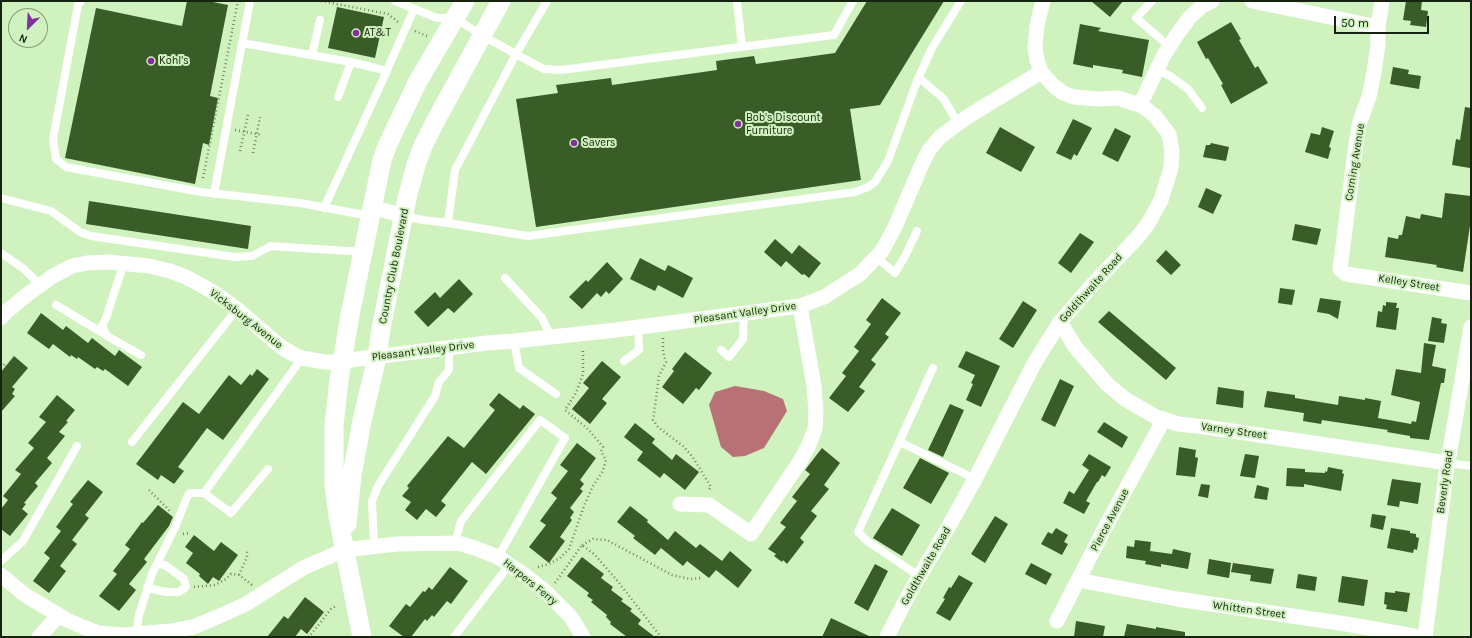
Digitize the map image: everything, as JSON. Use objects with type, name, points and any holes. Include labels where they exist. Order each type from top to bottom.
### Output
[{"type":"street","name":"Country Club Boulevard","points":[[362,637],[344,550],[334,485],[333,456],[335,405],[342,361],[362,252],[382,160],[417,83],[465,1]]},
{"type":"street","name":"Country Club Boulevard","points":[[344,550],[352,475],[362,421],[377,357],[381,329],[411,182],[423,146],[501,1]]},
{"type":"street","name":"Goldthwaite Road","points":[[887,637],[919,576],[975,479],[1035,362],[1060,322],[1148,224],[1161,200],[1171,168],[1172,151],[1169,134],[1155,116],[1140,105],[1118,98],[1074,98],[1063,93],[1054,86],[1041,72],[1035,47],[1037,26],[1043,1]]},
{"type":"street","points":[[1140,105],[1170,46],[1189,18],[1202,6],[1212,1]]},
{"type":"street","points":[[1252,1],[1378,27]]},
{"type":"street","name":"Corning Avenue","points":[[1346,274],[1340,269],[1344,234],[1360,121],[1369,97],[1377,52],[1378,27],[1382,1]]},
{"type":"street","name":"Pleasant Valley Drive","points":[[342,361],[744,314],[800,306],[824,297],[860,274],[882,251],[890,238],[929,150],[940,137],[958,123],[1041,72]]},
{"type":"street","points":[[371,211],[404,216]]},
{"type":"street","name":"Vicksburg Avenue","points":[[1,318],[6,312],[53,276],[72,266],[88,263],[108,262],[150,266],[186,277],[215,293],[237,309],[281,347],[293,354],[302,358],[325,362],[342,361]]},
{"type":"street","name":"Kelley Street","points":[[1346,274],[1471,292]]},
{"type":"street","points":[[680,504],[709,505],[751,534],[791,476],[808,447],[815,429],[816,412],[814,386],[800,306]]},
{"type":"street","name":"Varney Street","points":[[1060,322],[1076,348],[1108,385],[1125,399],[1164,419],[1178,424],[1448,463]]},
{"type":"street","name":"Beverly Road","points":[[1425,637],[1448,463],[1471,327]]},
{"type":"street","name":"Pierce Avenue","points":[[1057,621],[1108,522],[1164,419]]},
{"type":"street","name":"Harpers Ferry","points":[[344,550],[397,544],[455,543],[475,548],[504,560],[547,593],[571,617],[583,637]]},
{"type":"street","points":[[1,575],[24,595],[59,615],[99,633],[167,634],[193,627],[235,610],[302,568],[344,550]]},
{"type":"street","name":"Whitten Street","points":[[1078,580],[1178,599],[1340,623],[1420,637]]},
{"type":"street","points":[[39,637],[59,615]]},
{"type":"lane","points":[[81,1],[78,5],[53,139],[56,159],[66,167],[214,194],[300,203],[324,208],[371,211]]},
{"type":"lane","points":[[214,194],[250,1]]},
{"type":"lane","points":[[395,1],[437,18],[455,18],[483,36],[544,69],[561,70],[834,35],[853,1]]},
{"type":"lane","points":[[448,224],[455,170],[516,54],[547,1]]},
{"type":"lane","points":[[737,1],[742,47]]},
{"type":"lane","points":[[404,216],[528,236],[855,192],[868,187],[875,182],[888,160],[912,91],[932,48],[961,1]]},
{"type":"lane","points":[[1152,1],[1136,18],[1170,46]]},
{"type":"lane","points":[[324,208],[387,71],[414,8]]},
{"type":"lane","points":[[312,55],[320,20]]},
{"type":"lane","points":[[242,43],[351,62],[387,71]]},
{"type":"lane","points":[[338,97],[351,62]]},
{"type":"lane","points":[[1157,70],[1170,76],[1188,90],[1202,108]]},
{"type":"lane","points":[[919,78],[943,98],[958,123]]},
{"type":"lane","points":[[1,198],[51,211],[80,232],[99,237],[235,257],[252,256],[271,246],[362,252]]},
{"type":"lane","points":[[876,257],[894,273],[905,256],[917,231]]},
{"type":"lane","points":[[1,253],[24,269],[40,286]]},
{"type":"lane","points":[[106,336],[102,326],[124,263]]},
{"type":"lane","points":[[505,278],[542,318],[552,337]]},
{"type":"lane","points":[[56,305],[106,336],[141,355]]},
{"type":"lane","points":[[132,442],[237,309]]},
{"type":"lane","points":[[721,350],[729,357],[743,339],[744,314]]},
{"type":"lane","points":[[624,361],[639,350],[638,327]]},
{"type":"lane","points":[[514,342],[519,368],[556,394]]},
{"type":"lane","points":[[374,546],[372,501],[378,486],[435,396],[439,382],[449,370],[449,348]]},
{"type":"lane","points":[[204,494],[302,358]]},
{"type":"lane","points":[[919,576],[867,542],[858,532],[933,368]]},
{"type":"lane","points":[[454,637],[504,560],[565,438],[540,420],[461,521],[455,543]]},
{"type":"lane","points":[[900,442],[975,479]]},
{"type":"lane","points":[[1,561],[23,541],[77,446]]},
{"type":"lane","points":[[1448,463],[1471,466]]},
{"type":"lane","points":[[136,634],[139,615],[147,588],[178,519],[186,497],[190,493],[204,494],[231,513],[268,468]]},
{"type":"lane","points":[[147,588],[166,592],[179,592],[186,587],[184,579],[165,565],[157,564]]},
{"type":"path","points":[[203,178],[238,1]]},
{"type":"path","points":[[321,1],[388,14],[406,26],[431,38]]},
{"type":"path","points":[[240,151],[248,115]]},
{"type":"path","points":[[254,154],[260,117]]},
{"type":"path","points":[[234,125],[236,130],[262,135]]},
{"type":"path","points":[[663,338],[663,352],[666,362],[659,376],[653,420],[658,427],[683,446],[692,456],[711,487],[699,505]]},
{"type":"path","points":[[538,566],[550,564],[560,558],[568,550],[584,506],[593,486],[603,471],[606,460],[601,451],[603,447],[588,429],[565,410],[576,393],[583,374],[583,348]]},
{"type":"path","points":[[1,368],[6,363]]},
{"type":"path","points":[[149,490],[178,519]]},
{"type":"path","points":[[547,593],[582,545],[593,538],[607,540],[672,575],[690,579],[703,578]]},
{"type":"path","points":[[582,545],[594,554],[616,579],[662,637]]},
{"type":"path","points":[[239,576],[247,557],[246,550]]},
{"type":"path","points":[[186,587],[205,587],[215,585],[226,579],[231,574],[248,581],[254,588]]},
{"type":"path","points":[[308,637],[331,609],[337,605]]},
{"type":"shaded area","points":[[735,386],[764,391],[783,399],[787,411],[764,448],[745,456],[733,457],[721,447],[709,405],[715,392]]},
{"type":"building","name":"Kohl's","points":[[187,1],[208,1],[228,5],[210,96],[218,98],[209,145],[203,143],[195,184],[65,158],[96,8],[182,26]]},
{"type":"building","points":[[867,1],[944,1],[880,105],[850,109],[861,180],[536,227],[516,99],[558,93],[556,85],[611,78],[612,85],[717,70],[716,61],[754,56],[756,64],[835,53]]},
{"type":"building","points":[[1091,1],[1123,1],[1110,17]]},
{"type":"building","points":[[1406,1],[1422,1],[1421,10],[1428,11],[1426,27],[1410,25],[1411,21],[1403,20]]},
{"type":"building","name":"AT&T","points":[[337,7],[384,17],[375,58],[328,48]]},
{"type":"building","points":[[1231,22],[1241,39],[1239,40],[1255,68],[1258,66],[1268,83],[1231,104],[1221,85],[1223,84],[1208,58],[1206,59],[1197,42]]},
{"type":"building","points":[[1080,24],[1101,28],[1098,31],[1149,40],[1142,77],[1122,73],[1123,70],[1093,65],[1093,68],[1073,64]]},
{"type":"building","points":[[1393,67],[1409,70],[1408,74],[1421,76],[1419,89],[1390,84]]},
{"type":"building","points":[[1465,107],[1471,108],[1470,168],[1452,165],[1456,139],[1460,140]]},
{"type":"building","points":[[1073,119],[1092,128],[1077,156],[1074,154],[1071,160],[1056,153]]},
{"type":"building","points":[[1000,127],[1035,147],[1021,172],[986,153]]},
{"type":"building","points":[[1322,127],[1334,131],[1329,147],[1331,148],[1328,159],[1305,152],[1311,133],[1320,135]]},
{"type":"building","points":[[1115,128],[1131,136],[1118,162],[1102,154]]},
{"type":"building","points":[[1211,143],[1229,147],[1226,161],[1203,157],[1206,145],[1210,145]]},
{"type":"building","points":[[1206,188],[1222,195],[1213,214],[1198,207]]},
{"type":"building","points":[[1445,193],[1471,196],[1471,219],[1463,272],[1436,267],[1437,265],[1385,257],[1388,237],[1398,239],[1399,235],[1402,235],[1406,216],[1420,219],[1421,214],[1442,218]]},
{"type":"building","points":[[89,201],[251,226],[248,249],[86,224]]},
{"type":"building","points":[[1295,224],[1321,229],[1317,245],[1292,240]]},
{"type":"building","points":[[1080,233],[1094,242],[1071,273],[1058,263]]},
{"type":"building","points":[[775,239],[792,254],[799,245],[821,263],[809,278],[804,274],[802,275],[786,261],[781,267],[764,252]]},
{"type":"building","points":[[1166,250],[1181,265],[1171,275],[1156,261]]},
{"type":"building","points":[[640,258],[665,271],[668,265],[693,278],[683,298],[658,285],[655,291],[630,279]]},
{"type":"building","points":[[607,262],[623,279],[609,294],[606,291],[601,297],[597,293],[582,309],[569,297],[586,280],[588,282]]},
{"type":"building","points":[[459,279],[473,294],[454,313],[448,308],[428,327],[414,312],[435,292],[440,298]]},
{"type":"building","points":[[1280,288],[1295,290],[1292,305],[1278,303]]},
{"type":"building","points":[[882,298],[901,313],[885,334],[889,337],[871,360],[876,364],[859,387],[865,391],[848,412],[829,398],[846,376],[842,373],[859,351],[854,347],[871,324],[866,320]]},
{"type":"building","points":[[1320,298],[1341,301],[1338,319],[1329,314],[1317,312]]},
{"type":"building","points":[[1023,301],[1037,310],[1013,348],[999,339]]},
{"type":"building","points":[[1386,302],[1397,303],[1396,308],[1399,308],[1396,330],[1376,327],[1378,311],[1382,312],[1383,305],[1386,306]]},
{"type":"building","points":[[1109,311],[1176,368],[1166,380],[1098,322]]},
{"type":"building","points":[[41,313],[63,330],[66,326],[88,343],[92,338],[115,356],[119,350],[142,367],[128,386],[105,369],[103,371],[97,367],[95,369],[78,357],[77,359],[71,355],[70,357],[53,344],[49,349],[27,333]]},
{"type":"building","points":[[1432,317],[1442,319],[1441,323],[1447,324],[1444,343],[1428,341]]},
{"type":"building","points":[[1424,343],[1436,345],[1432,366],[1446,369],[1444,383],[1441,383],[1429,440],[1410,438],[1410,436],[1387,432],[1388,430],[1322,420],[1321,424],[1303,421],[1304,413],[1264,407],[1267,391],[1295,395],[1295,398],[1338,405],[1339,396],[1365,400],[1365,398],[1381,401],[1378,418],[1411,424],[1412,421],[1416,422],[1420,402],[1391,395],[1396,369],[1421,373]]},
{"type":"building","points":[[966,351],[1000,366],[981,407],[966,400],[975,375],[958,367]]},
{"type":"building","points":[[685,352],[712,373],[699,390],[696,388],[683,404],[662,387],[674,371],[672,369]]},
{"type":"building","points":[[14,356],[28,368],[12,387],[15,389],[12,394],[15,396],[1,412],[1,372]]},
{"type":"building","points":[[602,361],[621,377],[602,399],[607,403],[590,424],[572,409],[589,388],[583,383]]},
{"type":"building","points":[[257,369],[269,379],[223,440],[207,428],[178,467],[184,471],[174,484],[161,475],[158,480],[136,464],[183,402],[199,414],[229,375],[241,385],[250,374],[252,376]]},
{"type":"building","points":[[1060,379],[1074,386],[1055,427],[1041,420]]},
{"type":"building","points":[[1218,387],[1244,391],[1243,408],[1216,404]]},
{"type":"building","points":[[499,393],[520,409],[523,405],[535,414],[486,474],[472,462],[441,501],[446,505],[436,517],[426,509],[417,520],[405,510],[411,502],[402,496],[409,488],[407,486],[448,436],[464,448],[495,410],[489,405]]},
{"type":"building","points":[[57,395],[75,410],[66,421],[68,422],[59,432],[65,436],[47,458],[52,463],[35,483],[38,486],[24,503],[26,504],[22,509],[28,514],[10,536],[1,529],[1,509],[8,500],[3,496],[21,474],[15,470],[34,448],[28,443],[46,422],[39,417]]},
{"type":"building","points":[[950,404],[964,410],[943,457],[928,450]]},
{"type":"building","points":[[1104,422],[1128,437],[1122,448],[1097,432]]},
{"type":"building","points":[[635,423],[655,439],[652,443],[672,460],[676,454],[699,472],[685,490],[664,473],[660,478],[637,460],[643,452],[624,437]]},
{"type":"building","points":[[577,443],[596,458],[580,480],[584,484],[580,489],[583,491],[570,508],[574,512],[570,518],[572,520],[560,537],[565,541],[549,563],[529,547],[546,525],[540,521],[557,498],[551,493],[568,471],[560,465]]},
{"type":"building","points":[[1179,447],[1196,450],[1195,457],[1198,458],[1195,477],[1176,475]]},
{"type":"building","points":[[822,448],[840,463],[824,485],[829,489],[811,511],[817,516],[800,538],[804,542],[787,564],[783,560],[782,562],[774,556],[776,554],[768,549],[786,527],[780,523],[797,501],[792,497],[810,474],[805,470]]},
{"type":"building","points":[[1089,454],[1111,467],[1105,477],[1102,475],[1086,501],[1090,503],[1084,514],[1063,503],[1069,491],[1074,494],[1089,470],[1082,465]]},
{"type":"building","points":[[1245,454],[1259,456],[1255,478],[1240,476]]},
{"type":"building","points":[[920,458],[949,473],[931,504],[903,488]]},
{"type":"building","points":[[1328,467],[1343,470],[1342,473],[1344,474],[1341,491],[1304,484],[1304,487],[1286,486],[1287,468],[1305,469],[1305,472],[1325,473],[1325,471],[1327,472]]},
{"type":"building","points":[[1392,479],[1421,483],[1418,504],[1400,501],[1399,507],[1387,505]]},
{"type":"building","points":[[88,480],[103,492],[85,515],[89,518],[72,540],[77,544],[60,566],[66,571],[49,593],[33,581],[50,558],[44,553],[61,531],[56,527],[73,504],[70,502]]},
{"type":"building","points":[[1201,484],[1210,485],[1208,498],[1198,496]]},
{"type":"building","points":[[1257,485],[1269,488],[1267,500],[1254,498]]},
{"type":"building","points":[[158,505],[173,517],[169,526],[144,559],[147,562],[129,584],[136,590],[119,611],[99,596],[117,574],[113,571],[130,549],[125,545],[142,522],[143,523]]},
{"type":"building","points":[[630,506],[648,520],[647,522],[668,540],[675,531],[696,548],[700,544],[722,561],[730,551],[752,570],[738,588],[716,570],[709,578],[687,561],[683,566],[661,548],[655,555],[633,538],[635,536],[617,522]]},
{"type":"building","points":[[892,508],[920,525],[902,556],[873,538]]},
{"type":"building","points":[[1372,514],[1386,516],[1383,530],[1370,527]]},
{"type":"building","points":[[995,516],[1008,524],[985,563],[971,554]]},
{"type":"building","points":[[1056,528],[1068,535],[1064,542],[1068,544],[1062,555],[1041,544],[1048,532],[1052,534]]},
{"type":"building","points":[[1391,528],[1410,531],[1410,533],[1416,534],[1416,537],[1419,538],[1417,550],[1414,549],[1413,553],[1387,548]]},
{"type":"building","points":[[194,535],[214,551],[221,542],[238,555],[219,581],[213,577],[208,584],[199,576],[200,574],[186,563],[193,553],[185,547]]},
{"type":"building","points":[[1135,540],[1151,542],[1150,551],[1172,554],[1173,549],[1191,553],[1188,569],[1161,564],[1161,567],[1145,564],[1146,561],[1126,558],[1127,546],[1134,547]]},
{"type":"building","points":[[582,557],[604,574],[601,578],[613,587],[611,590],[623,599],[621,601],[632,609],[630,611],[641,620],[638,624],[655,637],[627,637],[610,624],[611,622],[606,617],[607,615],[591,602],[593,600],[587,596],[589,593],[567,576]]},
{"type":"building","points":[[1209,559],[1231,563],[1229,578],[1207,574]]},
{"type":"building","points":[[1031,563],[1052,574],[1046,585],[1025,574]]},
{"type":"building","points":[[1233,563],[1274,569],[1271,584],[1250,581],[1251,575],[1231,572]]},
{"type":"building","points":[[875,564],[888,571],[868,611],[854,603]]},
{"type":"building","points":[[450,567],[468,581],[451,604],[447,601],[434,617],[432,615],[427,621],[425,619],[411,637],[404,637],[389,626],[406,604],[410,607],[423,591],[425,592],[429,587],[432,590]]},
{"type":"building","points":[[1298,574],[1317,577],[1315,591],[1296,588]]},
{"type":"building","points":[[959,575],[973,583],[950,621],[936,613],[945,599],[943,598],[949,587],[951,588]]},
{"type":"building","points":[[1342,576],[1368,580],[1364,606],[1338,602]]},
{"type":"building","points":[[1395,591],[1410,593],[1407,612],[1386,609],[1387,605],[1384,604],[1385,592],[1395,593]]},
{"type":"building","points":[[305,597],[324,612],[307,634],[301,629],[295,637],[267,637],[284,616],[288,619]]},
{"type":"building","points":[[831,618],[871,637],[822,637]]},
{"type":"building","points":[[1076,621],[1105,626],[1103,637],[1074,637]]},
{"type":"building","points":[[1127,624],[1185,632],[1185,637],[1124,637]]},
{"type":"place","name":"AT&T","points":[[356,33]]},
{"type":"place","name":"Kohl's","points":[[151,61]]},
{"type":"place","name":"Bob's Discount Furniture","points":[[738,124]]},
{"type":"place","name":"Savers","points":[[574,143]]}]
